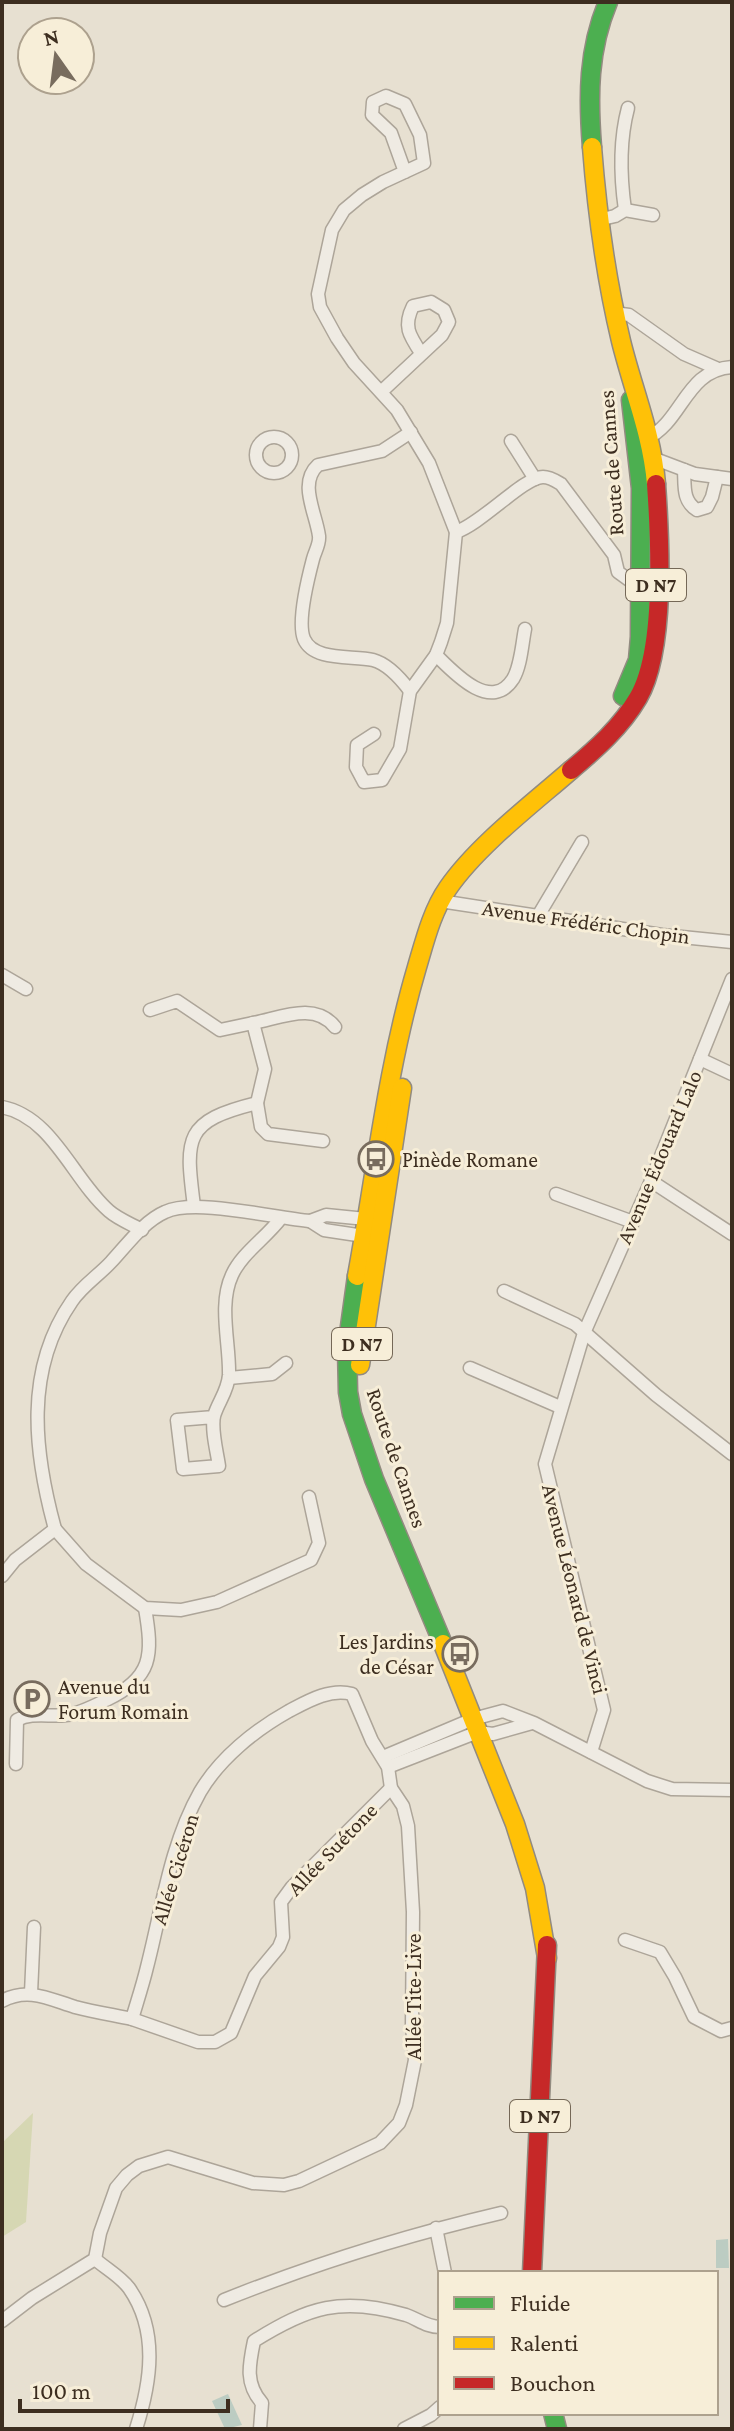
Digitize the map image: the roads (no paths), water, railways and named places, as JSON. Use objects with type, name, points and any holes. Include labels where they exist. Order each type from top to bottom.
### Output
[{"type":"main road","name":"Route de Cannes","points":[[532,2271],[549,1910],[546,1881],[516,1794],[452,1669],[374,1478],[352,1414],[347,1382],[349,1330],[397,1048],[405,1009],[440,901],[469,862],[602,745],[626,717],[644,686],[654,660],[656,535],[646,452],[614,313],[598,220],[588,95],[589,67],[597,27],[608,2]]},
{"type":"main road","name":"Route de Cannes","points":[[570,771],[617,708],[631,683],[638,660],[644,569],[641,488],[646,452]]},
{"type":"main road","name":"Route de Cannes","points":[[422,954],[366,1316],[360,1371],[362,1409],[380,1464],[482,1725],[529,1865],[547,1958]]},
{"type":"main road","points":[[367,1228],[384,1201]]},
{"type":"street","points":[[374,734],[357,745],[356,767],[364,782],[382,780],[393,764],[400,749],[410,691],[436,655],[447,623],[456,532],[429,463],[411,432],[337,338],[320,307],[318,294],[332,230],[344,210],[362,195],[424,163],[420,135],[405,104],[386,96],[373,102],[372,115],[391,133],[405,172]]},
{"type":"street","points":[[625,210],[621,135],[628,108]]},
{"type":"street","points":[[598,220],[625,210],[653,215]]},
{"type":"street","points":[[614,313],[629,315],[684,354],[716,368],[732,367]]},
{"type":"street","points":[[381,392],[421,353]]},
{"type":"street","points":[[716,368],[703,377],[658,432],[646,452],[684,470],[732,479]]},
{"type":"street","points":[[410,691],[399,677],[375,660],[320,653],[310,647],[304,638],[301,623],[320,540],[308,484],[311,472],[318,465],[382,451],[411,432]]},
{"type":"street","points":[[511,441],[535,479]]},
{"type":"street","points":[[291,461],[311,472]]},
{"type":"street","points":[[684,470],[685,494],[690,506],[697,510],[707,507],[717,477]]},
{"type":"street","points":[[456,532],[470,527],[542,477],[561,484],[614,555],[618,572],[629,580],[644,569]]},
{"type":"street","points":[[656,535],[644,569],[656,639]]},
{"type":"street","points":[[614,555],[644,569]]},
{"type":"street","points":[[436,655],[460,680],[484,693],[502,690],[514,677],[525,629]]},
{"type":"street","points":[[538,916],[582,842]]},
{"type":"street","name":"Avenue Frédéric Chopin","points":[[440,901],[662,935],[732,942]]},
{"type":"street","points":[[2,975],[26,989]]},
{"type":"street","name":"Avenue Édouard Lalo","points":[[584,1333],[651,1181],[732,979]]},
{"type":"street","points":[[150,1010],[177,1001],[220,1030],[308,1012],[327,1017],[335,1027]]},
{"type":"street","points":[[253,1023],[265,1069],[257,1103],[261,1127],[268,1134],[323,1141]]},
{"type":"street","points":[[700,1059],[732,1074]]},
{"type":"street","points":[[194,1206],[188,1160],[193,1134],[203,1123],[220,1114],[257,1103]]},
{"type":"street","points":[[2,1107],[38,1126],[110,1213],[142,1230]]},
{"type":"street","points":[[651,1181],[732,1234]]},
{"type":"street","points":[[556,1194],[633,1222]]},
{"type":"street","points":[[309,1497],[319,1543],[311,1560],[217,1602],[181,1610],[145,1608],[86,1564],[55,1529],[42,1481],[36,1430],[39,1375],[53,1332],[74,1298],[164,1212],[194,1206],[310,1221],[326,1215],[367,1228],[371,1240],[362,1296],[366,1316]]},
{"type":"street","points":[[214,1417],[177,1420],[183,1469],[219,1466],[214,1417],[229,1378],[226,1311],[231,1277],[242,1260],[281,1218]]},
{"type":"street","points":[[504,1291],[575,1324],[656,1395],[732,1454]]},
{"type":"street","name":"Avenue Léonard de Vinci","points":[[584,1333],[545,1464],[604,1710],[591,1752]]},
{"type":"street","points":[[229,1378],[272,1374],[286,1363]]},
{"type":"street","points":[[470,1368],[560,1407]]},
{"type":"street","points":[[2,1576],[15,1560],[55,1529]]},
{"type":"street","points":[[16,1764],[17,1720],[25,1715],[69,1715],[111,1698],[137,1681],[145,1669],[148,1650],[145,1608]]},
{"type":"street","name":"Allée Cicéron","points":[[132,2019],[185,1825],[200,1792],[224,1762],[249,1737],[280,1716],[312,1699],[341,1691],[352,1694],[372,1741],[385,1762]]},
{"type":"street","points":[[385,1762],[482,1725],[503,1711],[534,1723],[647,1781],[672,1789],[732,1790]]},
{"type":"street","points":[[482,1725],[534,1723]]},
{"type":"street","name":"Allée Tite-Live","points":[[95,2259],[100,2233],[116,2188],[139,2166],[168,2157],[253,2183],[284,2185],[380,2143],[399,2123],[415,2060],[412,2026],[413,1912],[408,1826],[403,1806],[391,1788],[385,1762]]},
{"type":"street","name":"Allée Suétone","points":[[132,2019],[198,2042],[215,2042],[231,2033],[255,1976],[279,1947],[283,1937],[281,1902],[292,1887],[391,1788]]},
{"type":"street","points":[[31,1993],[34,1927]]},
{"type":"street","points":[[625,1940],[660,1952],[694,2017],[721,2031],[732,2028]]},
{"type":"street","points":[[2,2001],[14,1995],[31,1993],[132,2019]]},
{"type":"street","points":[[224,2300],[289,2274],[436,2228],[501,2213]]},
{"type":"street","points":[[436,2228],[445,2271]]},
{"type":"street","points":[[2,2321],[32,2298],[95,2259],[128,2286],[144,2322],[151,2357],[136,2429]]},
{"type":"street","points":[[260,2429],[262,2403],[251,2391],[248,2367],[254,2341],[280,2325],[312,2310],[338,2305],[364,2306],[438,2327]]},
{"type":"street","points":[[404,2429],[438,2409]]},
{"type":"place","name":"Pinède Romane","points":[[376,1159]]},
{"type":"place","name":"Les Jardins de César","points":[[460,1654]]},
{"type":"place","name":"Avenue du Forum Romain","points":[[32,1699]]}]
